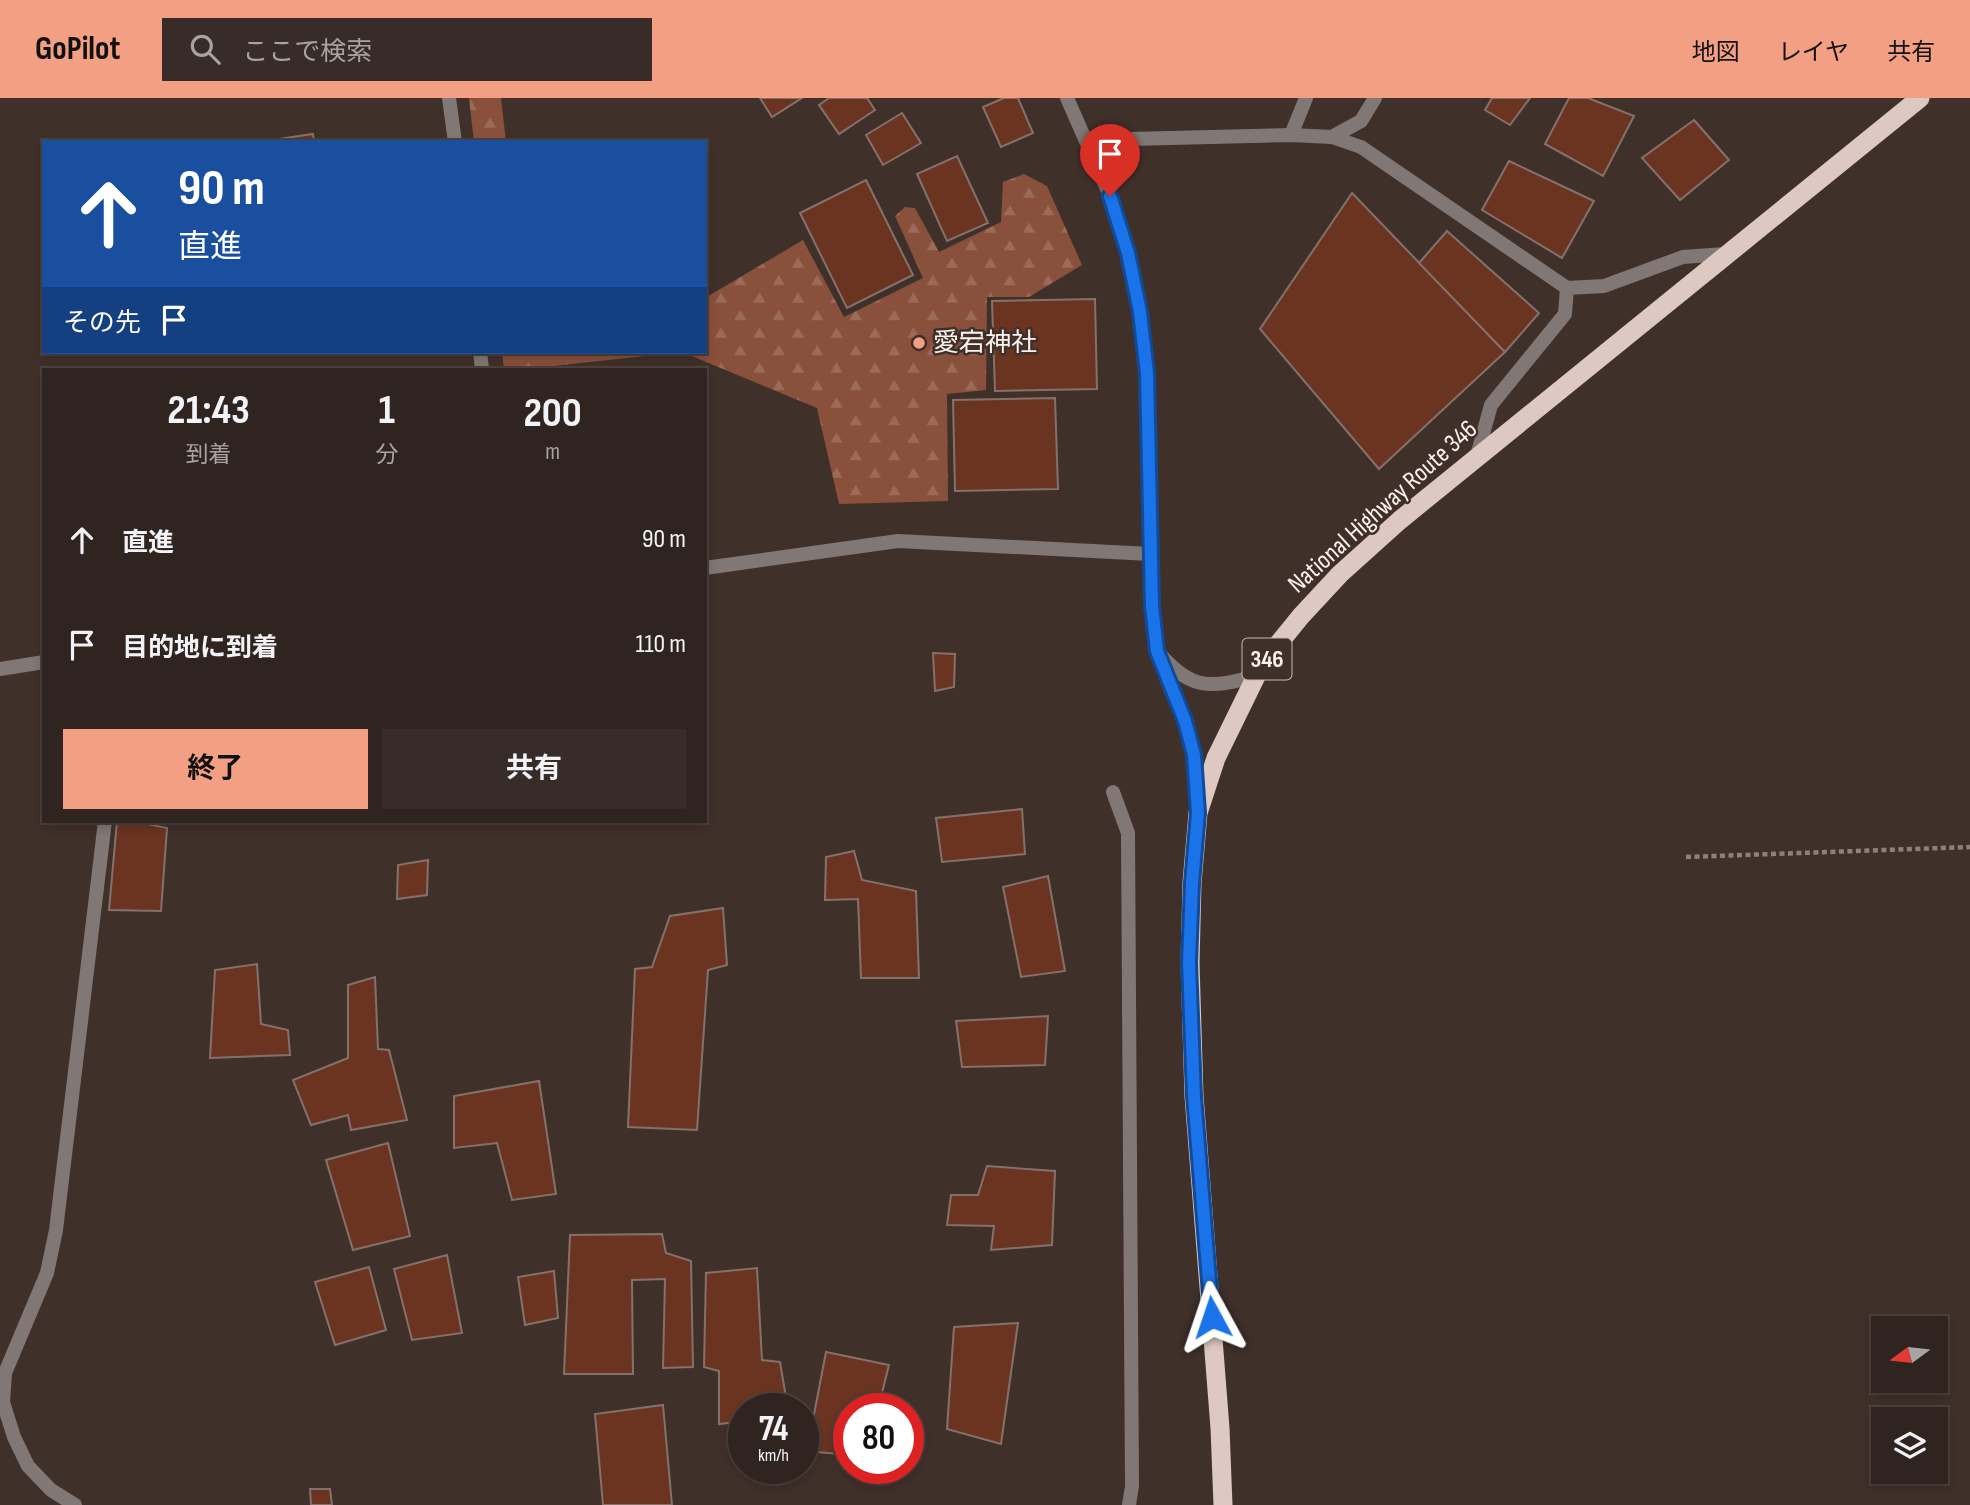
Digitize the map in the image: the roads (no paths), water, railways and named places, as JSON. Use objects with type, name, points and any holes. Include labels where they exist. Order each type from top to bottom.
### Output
[{"type":"highway","name":"National Highway Route 346","points":[[1223,1505],[1220,1428],[1193,1083],[1189,963],[1192,883],[1198,813],[1216,758],[1256,676],[1262,664],[1301,616],[1340,574],[1400,520],[1920,98]]},
{"type":"street","points":[[450,98],[455,140]]},
{"type":"street","points":[[1067,98],[1110,196],[1128,253],[1140,312],[1147,373],[1150,554],[1157,651],[1185,721],[1194,755],[1198,813]]},
{"type":"street","points":[[1291,135],[1306,98]]},
{"type":"street","points":[[1332,137],[1361,121],[1374,98]]},
{"type":"street","points":[[1089,146],[1129,139],[1291,135],[1332,137],[1361,147],[1567,288],[1604,286],[1683,257],[1725,254]]},
{"type":"street","points":[[1478,456],[1491,405],[1565,314],[1567,288]]},
{"type":"street","points":[[707,568],[898,541],[1150,554]]},
{"type":"street","points":[[1157,651],[1173,669],[1195,683],[1224,683],[1256,676]]},
{"type":"street","points":[[0,668],[42,662]]},
{"type":"street","points":[[1114,792],[1128,833],[1132,1472],[1129,1505]]},
{"type":"street","points":[[75,1505],[51,1490],[28,1465],[14,1437],[4,1402],[5,1373],[47,1273],[56,1230],[105,823]]},
{"type":"place","name":"愛宕神社","points":[[919,343]]}]
